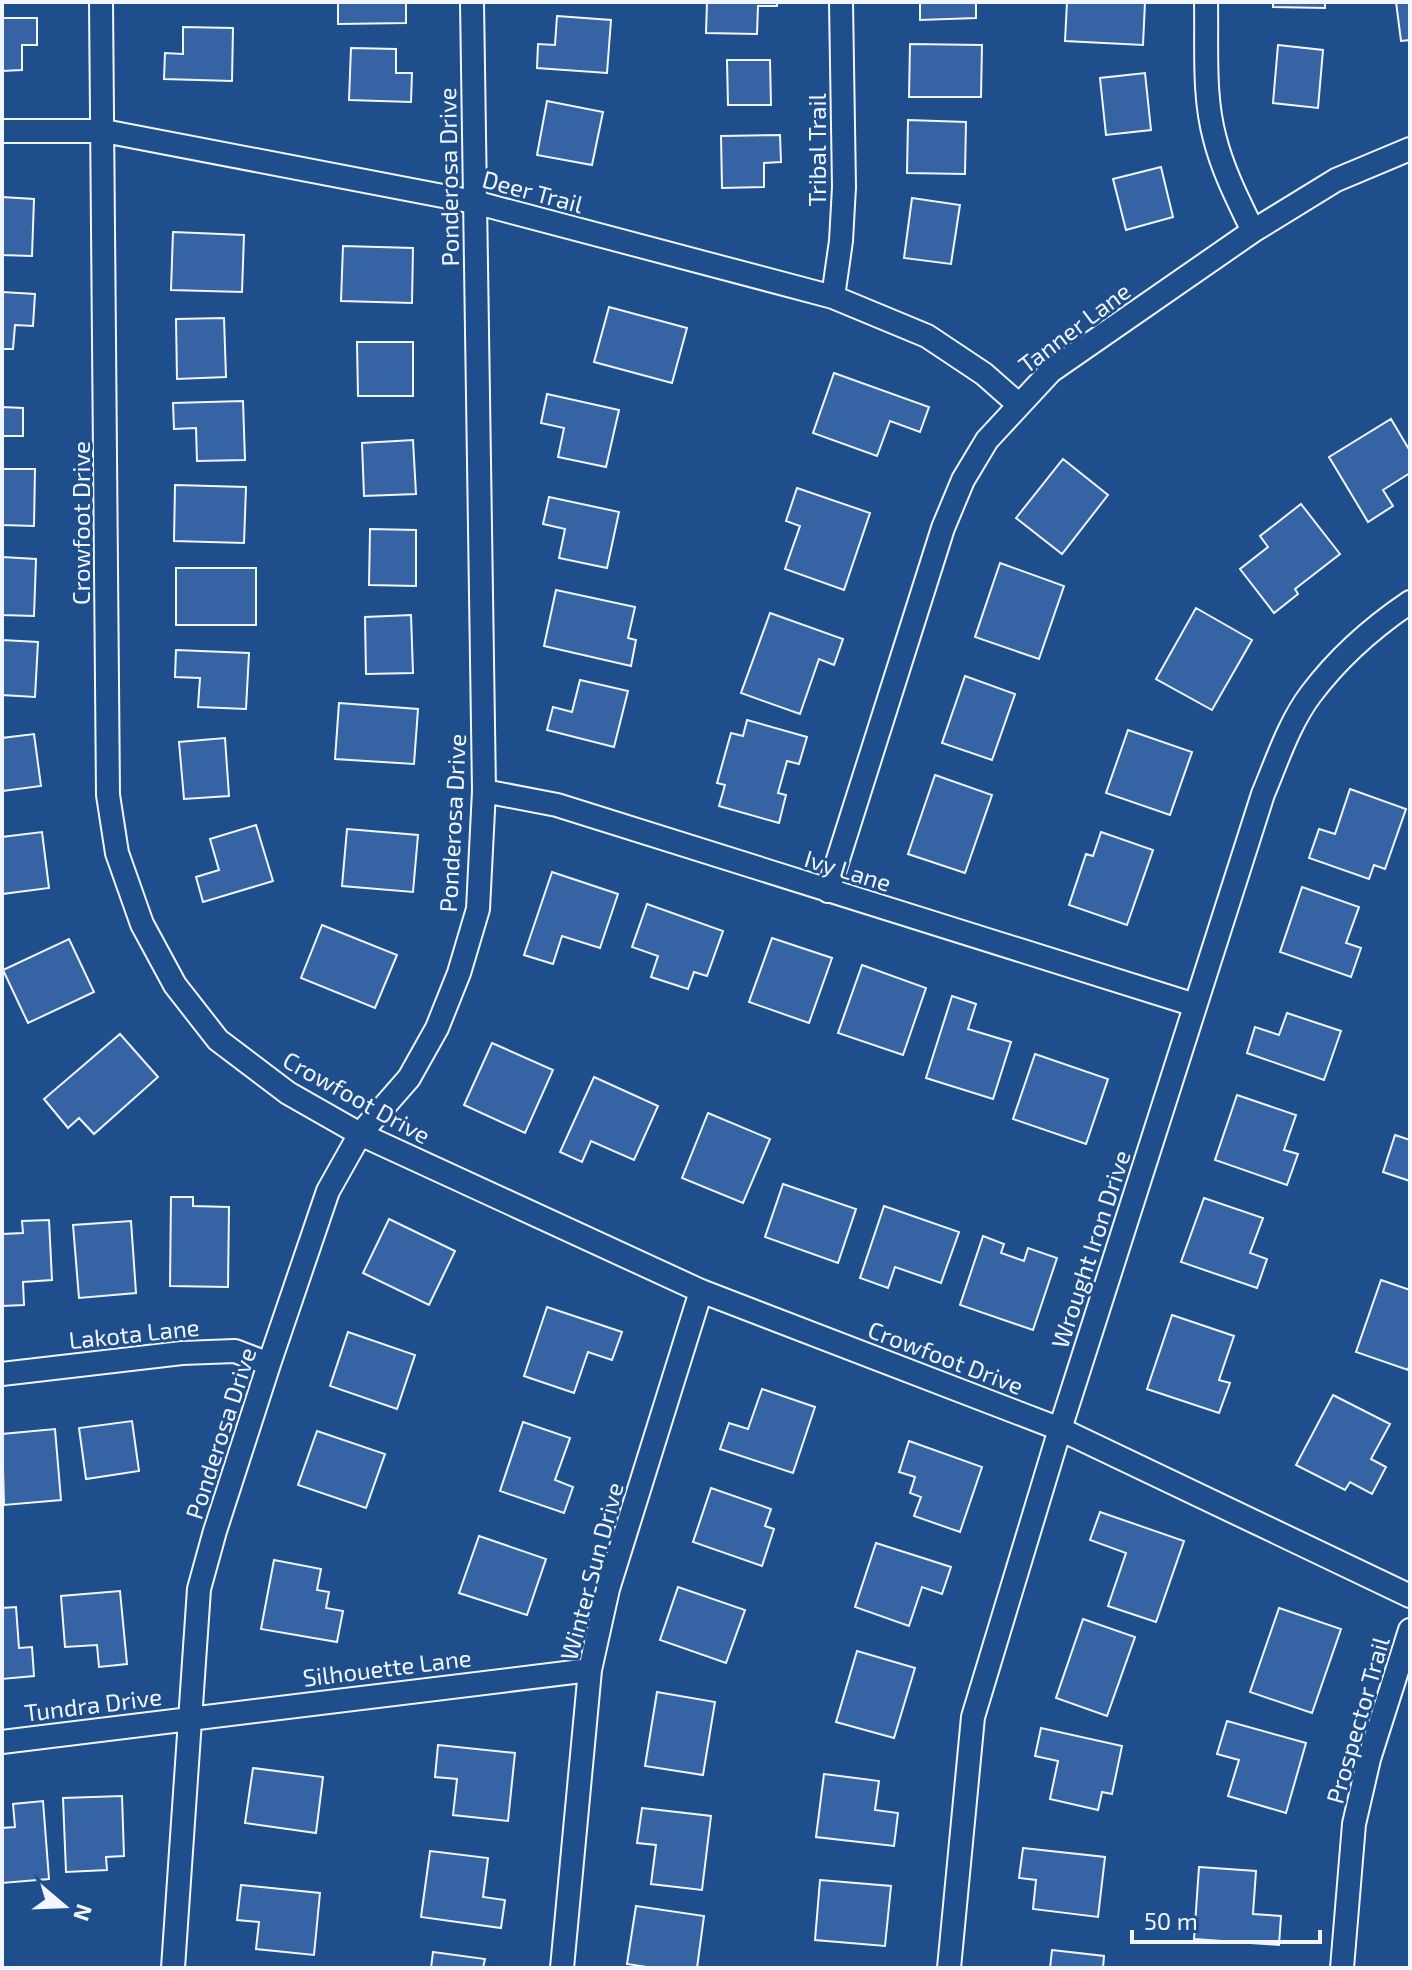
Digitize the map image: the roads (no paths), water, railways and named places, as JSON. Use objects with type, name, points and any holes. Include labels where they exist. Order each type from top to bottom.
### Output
[{"type":"street","name":"Crowfoot Drive","points":[[101,2],[108,795],[117,853],[142,924],[175,985],[218,1040],[288,1093],[360,1134],[701,1291],[1060,1429],[1410,1596]]},
{"type":"street","name":"Ponderosa Drive","points":[[173,1968],[199,1589],[215,1531],[328,1191],[360,1134],[409,1078],[437,1028],[459,973],[478,909],[484,791],[472,2]]},
{"type":"street","name":"Tribal Trail","points":[[833,297],[844,187],[841,2]]},
{"type":"street","points":[[1206,2],[1207,83],[1214,138],[1234,192],[1253,231]]},
{"type":"street","name":"Deer Trail","points":[[2,131],[104,131],[474,202],[833,297],[927,336],[984,374],[1018,404]]},
{"type":"street","name":"Tanner Lane","points":[[828,891],[943,528],[963,480],[987,440],[1051,371],[1253,231],[1336,180],[1410,149]]},
{"type":"street","name":"Wrought Iron Drive","points":[[949,1968],[973,1717],[1060,1429],[1263,794],[1282,747],[1309,696],[1344,655],[1388,616],[1410,602]]},
{"type":"street","name":"Ivy Lane","points":[[484,791],[557,805],[1195,1005]]},
{"type":"street","name":"Winter Sun Drive","points":[[562,1968],[590,1670],[608,1589],[701,1291]]},
{"type":"street","name":"Lakota Lane","points":[[2,1374],[221,1351],[235,1351],[269,1364]]},
{"type":"street","name":"Prospector Trail","points":[[1342,1968],[1354,1824],[1369,1759],[1410,1630]]},
{"type":"street","name":"Silhouette Lane","points":[[192,1717],[590,1670]]},
{"type":"street","name":"Tundra Drive","points":[[2,1742],[192,1717]]}]
